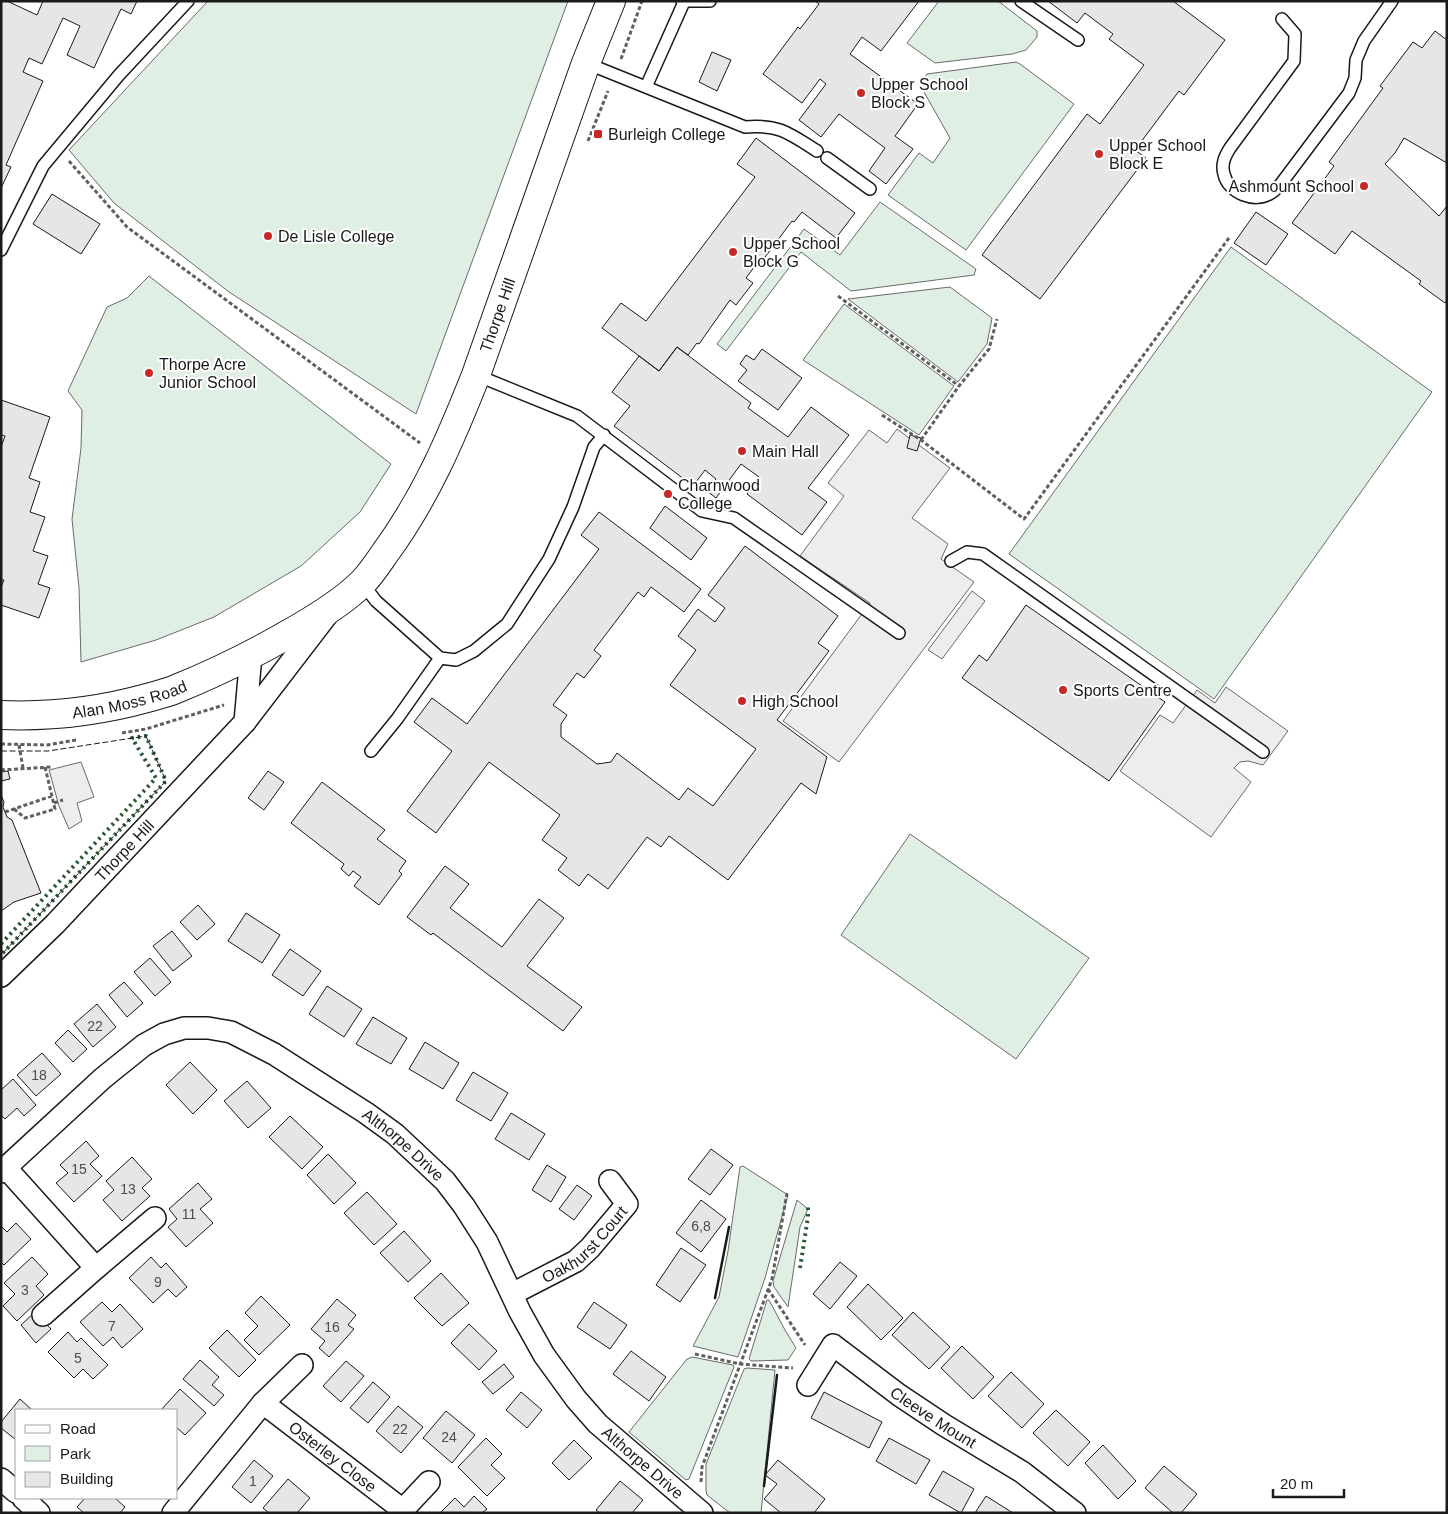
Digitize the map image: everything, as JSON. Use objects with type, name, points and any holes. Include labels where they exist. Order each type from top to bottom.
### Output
[{"type":"street","name":"Thorpe Hill","points":[[251,655],[337,603],[362,583],[396,539],[419,502],[441,458],[476,375],[586,63],[611,1]]},
{"type":"street","name":"Thorpe Hill","points":[[1,976],[55,924],[245,722],[337,603]]},
{"type":"street","name":"Alan Moss Road","points":[[1,715],[60,714],[126,703],[174,690],[251,655]]},
{"type":"street","points":[[245,722],[251,655]]},
{"type":"street","name":"Althorpe Drive","points":[[96,1268],[4,1170],[103,1078],[144,1045],[164,1034],[184,1028],[208,1028],[231,1032],[274,1054],[366,1113],[395,1134],[446,1181],[487,1242],[544,1355],[576,1400],[598,1424],[701,1513]]},
{"type":"street","name":"Oakhurst Court","points":[[512,1294],[576,1261],[590,1248],[627,1204],[610,1181]]},
{"type":"street","points":[[43,1315],[155,1218]]},
{"type":"street","name":"Cleeve Mount","points":[[808,1385],[833,1345],[899,1395],[1022,1472],[1075,1513]]},
{"type":"street","points":[[173,1513],[263,1404],[302,1365]]},
{"type":"street","name":"Osterley Close","points":[[263,1404],[402,1511],[429,1482]]},
{"type":"street","points":[[1,1479],[15,1491]]},
{"type":"street","points":[[23,1499],[39,1513]]},
{"type":"lane","points":[[1,250],[43,166],[119,75],[188,1]]},
{"type":"lane","points":[[646,86],[683,2],[710,1]]},
{"type":"lane","points":[[1021,1],[1078,40]]},
{"type":"lane","points":[[1282,19],[1295,34],[1294,61],[1223,160],[1224,174],[1230,187],[1244,195],[1257,198],[1271,194],[1280,185],[1349,93],[1355,78],[1356,60],[1364,41],[1392,1]]},
{"type":"lane","points":[[586,63],[745,127],[762,126],[781,129],[822,154],[870,190]]},
{"type":"lane","points":[[476,375],[577,416],[702,511],[734,518],[899,633]]},
{"type":"lane","points":[[362,583],[376,601],[440,658],[456,660],[474,651],[507,624],[549,559],[573,508],[594,447],[604,435]]},
{"type":"lane","points":[[951,561],[967,552],[983,554],[1264,752]]},
{"type":"lane","points":[[371,751],[398,718],[440,658]]},
{"type":"path","points":[[58,148],[127,227],[441,458]]},
{"type":"path","points":[[882,415],[921,440],[1024,519],[1229,238]]},
{"type":"path","points":[[838,296],[960,386]]},
{"type":"path","points":[[921,440],[989,349],[997,319]]},
{"type":"path","points":[[19,745],[23,768]]},
{"type":"path","points":[[14,809],[25,818],[55,809],[45,767]]},
{"type":"path","points":[[1,770],[52,767]]},
{"type":"path","points":[[5,812],[52,796]]},
{"type":"path","points":[[54,803],[63,800]]},
{"type":"path","points":[[701,1513],[702,1467],[772,1279],[787,1193]]},
{"type":"path","points":[[768,1289],[805,1344],[802,1352]]},
{"type":"path","points":[[695,1354],[740,1364],[794,1368]]},
{"type":"green space","name":"De Lisle College","points":[[208,1],[568,1],[416,414],[229,292],[114,203],[69,150]]},
{"type":"green space","points":[[939,1],[998,1],[1037,31],[1037,37],[1026,50],[1012,54],[935,63],[907,43]]},
{"type":"green space","points":[[1016,62],[1074,104],[966,250],[888,195],[919,153],[933,163],[950,138],[920,85],[927,74]]},
{"type":"green space","points":[[880,202],[976,269],[974,275],[851,291],[801,252],[726,351],[717,344],[804,229],[840,255]]},
{"type":"green space","points":[[1231,247],[1432,392],[1214,699],[1009,554]]},
{"type":"green space","name":"Thorpe Acre Junior School","points":[[149,276],[391,464],[360,512],[301,566],[214,617],[156,640],[81,662],[79,588],[72,519],[81,448],[82,410],[68,391],[107,307],[127,298]]},
{"type":"green space","points":[[950,287],[992,318],[987,344],[958,382],[848,299]]},
{"type":"green space","points":[[844,304],[954,386],[919,435],[803,360]]},
{"type":"green space","points":[[910,834],[1089,958],[1016,1059],[841,935]]},
{"type":"green space","points":[[743,1166],[788,1195],[765,1278],[738,1357],[693,1346],[719,1297],[728,1251],[740,1167]]},
{"type":"green space","points":[[797,1200],[808,1209],[800,1227],[788,1307],[774,1287],[773,1281]]},
{"type":"green space","points":[[767,1300],[769,1300],[796,1348],[788,1360],[751,1361],[749,1359]]},
{"type":"green space","points":[[692,1357],[733,1365],[734,1367],[689,1479],[686,1480],[629,1432],[687,1359]]},
{"type":"green space","points":[[744,1369],[775,1370],[761,1513],[730,1513],[707,1495],[706,1464]]},
{"type":"shaded area","points":[[897,429],[950,468],[912,518],[948,544],[941,559],[974,582],[839,762],[783,721],[870,603],[800,556],[844,496],[828,483],[869,430],[887,443]]},
{"type":"shaded area","points":[[972,591],[985,601],[942,659],[928,650]]},
{"type":"shaded area","points":[[1226,687],[1288,731],[1263,765],[1248,761],[1240,762],[1234,768],[1251,782],[1211,837],[1120,771],[1160,715],[1173,723],[1197,690],[1215,703]]},
{"type":"shaded area","points":[[81,762],[94,797],[77,803],[82,821],[69,829],[59,806],[49,770]]},
{"type":"building","points":[[1,1],[7,1],[37,15],[43,1],[137,1],[131,14],[121,9],[94,68],[67,55],[80,26],[63,18],[42,64],[29,58],[23,72],[43,81],[6,165],[11,167],[1,188]]},
{"type":"building","name":"Upper School Block S","points":[[815,1],[919,1],[881,51],[862,37],[850,54],[918,104],[895,136],[913,149],[886,184],[869,171],[885,148],[839,114],[821,137],[799,120],[826,84],[820,79],[802,103],[763,74],[798,27],[800,29],[819,4]]},
{"type":"building","name":"Upper School Block E","points":[[1048,1],[1173,1],[1225,40],[1184,95],[1179,91],[1135,150],[1146,158],[1040,299],[982,255],[1087,114],[1100,124],[1144,65],[1109,39],[1113,34],[1085,13],[1077,23]]},
{"type":"building","name":"Ashmount School","points":[[1435,31],[1447,40],[1447,163],[1404,138],[1395,153],[1385,164],[1439,216],[1447,206],[1447,300],[1445,303],[1419,284],[1421,281],[1352,231],[1335,254],[1292,223],[1334,166],[1329,162],[1383,88],[1380,86],[1413,42],[1422,48]]},
{"type":"building","points":[[712,52],[731,60],[717,91],[699,82]]},
{"type":"building","name":"Upper School Block G","points":[[756,138],[855,213],[836,238],[802,212],[794,222],[792,221],[757,268],[755,266],[746,278],[753,283],[736,305],[730,300],[699,344],[697,343],[688,355],[677,347],[659,371],[602,328],[621,303],[646,321],[755,177],[737,164]]},
{"type":"building","points":[[52,194],[100,224],[81,254],[33,224]]},
{"type":"building","points":[[1256,212],[1288,234],[1266,265],[1234,243]]},
{"type":"building","name":"Main Hall","points":[[677,347],[751,403],[748,408],[788,437],[811,407],[849,435],[808,488],[827,502],[802,535],[747,494],[759,477],[741,464],[716,498],[707,491],[716,479],[705,470],[693,486],[614,426],[630,406],[612,392],[639,356],[659,371]]},
{"type":"building","points":[[762,349],[802,378],[778,410],[738,381],[747,370],[740,364],[746,355],[754,360]]},
{"type":"building","points":[[1,400],[50,417],[29,478],[40,482],[30,512],[45,517],[33,551],[48,556],[38,584],[50,588],[39,618],[1,605],[1,587],[4,580],[1,580],[1,447],[5,436],[1,435]]},
{"type":"building","points":[[910,435],[921,438],[917,451],[907,448]]},
{"type":"building","points":[[665,506],[707,538],[691,560],[650,528]]},
{"type":"building","name":"High School","points":[[599,512],[701,589],[684,612],[651,587],[644,597],[638,592],[594,650],[601,656],[584,678],[577,673],[553,705],[567,715],[561,724],[561,737],[597,764],[611,762],[617,753],[679,800],[688,788],[713,806],[756,749],[670,685],[696,650],[678,636],[698,609],[715,622],[725,608],[708,595],[745,546],[838,616],[818,643],[829,651],[777,720],[827,757],[816,794],[801,783],[728,880],[669,836],[661,847],[647,837],[608,889],[588,874],[579,886],[558,870],[567,858],[542,840],[560,815],[489,762],[436,833],[407,811],[452,751],[414,722],[432,698],[467,724],[599,549],[581,535]]},
{"type":"building","name":"Sports Centre","points":[[1026,605],[1165,702],[1109,781],[962,678],[979,655],[987,661]]},
{"type":"building","points":[[8,771],[10,779],[1,781],[1,772]]},
{"type":"building","points":[[268,771],[284,782],[264,810],[248,798]]},
{"type":"building","points":[[322,782],[385,830],[377,839],[406,861],[399,871],[402,874],[379,905],[354,886],[361,877],[353,871],[349,876],[341,869],[344,864],[291,823]]},
{"type":"building","points":[[1,795],[7,817],[12,820],[41,893],[14,902],[1,911]]},
{"type":"building","points":[[445,866],[469,884],[450,908],[502,947],[539,899],[564,918],[527,966],[582,1007],[563,1031],[433,933],[431,935],[407,917]]},
{"type":"building","points":[[198,905],[215,924],[197,940],[180,922]]},
{"type":"building","points":[[246,913],[280,935],[262,963],[228,941]]},
{"type":"building","points":[[172,931],[192,956],[173,971],[153,946]]},
{"type":"building","points":[[290,949],[321,971],[303,996],[272,975]]},
{"type":"building","points":[[150,958],[171,982],[155,996],[134,972]]},
{"type":"building","points":[[124,982],[143,1003],[127,1017],[109,995]]},
{"type":"building","points":[[327,986],[362,1009],[344,1037],[309,1014]]},
{"type":"building","points":[[97,1004],[116,1027],[93,1047],[74,1024]]},
{"type":"building","points":[[373,1017],[407,1038],[391,1064],[356,1044]]},
{"type":"building","points":[[68,1030],[87,1049],[73,1062],[55,1043]]},
{"type":"building","points":[[425,1042],[459,1063],[443,1089],[409,1069]]},
{"type":"building","points":[[42,1053],[61,1074],[36,1096],[17,1075]]},
{"type":"building","points":[[190,1062],[217,1090],[193,1114],[166,1085]]},
{"type":"building","points":[[473,1072],[508,1093],[491,1121],[456,1100]]},
{"type":"building","points":[[13,1079],[36,1105],[24,1116],[17,1108],[5,1119],[1,1115],[1,1090]]},
{"type":"building","points":[[247,1081],[271,1108],[248,1128],[224,1101]]},
{"type":"building","points":[[511,1113],[545,1134],[529,1160],[495,1139]]},
{"type":"building","points":[[290,1116],[323,1147],[302,1169],[269,1137]]},
{"type":"building","points":[[86,1141],[99,1156],[90,1164],[102,1176],[74,1202],[56,1183],[68,1173],[60,1165]]},
{"type":"building","points":[[711,1149],[733,1165],[710,1195],[688,1179]]},
{"type":"building","points":[[328,1154],[356,1183],[334,1204],[307,1175]]},
{"type":"building","points":[[132,1157],[152,1179],[142,1188],[150,1196],[122,1221],[103,1200],[114,1190],[106,1181]]},
{"type":"building","points":[[547,1165],[566,1177],[551,1202],[532,1190]]},
{"type":"building","points":[[198,1183],[212,1199],[200,1209],[213,1223],[186,1247],[168,1227],[177,1219],[169,1209]]},
{"type":"building","points":[[577,1185],[592,1196],[574,1220],[559,1209]]},
{"type":"building","points":[[367,1192],[397,1224],[374,1245],[344,1213]]},
{"type":"building","points":[[701,1200],[726,1219],[701,1252],[676,1233]]},
{"type":"building","points":[[16,1223],[31,1239],[4,1265],[1,1262],[1,1226],[7,1232]]},
{"type":"building","points":[[404,1231],[431,1261],[408,1282],[380,1253]]},
{"type":"building","points":[[681,1248],[706,1265],[680,1302],[656,1285]]},
{"type":"building","points":[[32,1257],[48,1274],[36,1286],[44,1295],[17,1321],[3,1306],[15,1294],[4,1283]]},
{"type":"building","points":[[151,1257],[161,1268],[166,1263],[187,1287],[176,1297],[168,1289],[153,1303],[129,1278]]},
{"type":"building","points":[[840,1262],[857,1276],[830,1309],[813,1294]]},
{"type":"building","points":[[441,1273],[469,1303],[442,1326],[414,1298]]},
{"type":"building","points":[[868,1284],[903,1318],[881,1340],[847,1307]]},
{"type":"building","points":[[261,1296],[290,1325],[259,1355],[244,1340],[258,1326],[245,1313]]},
{"type":"building","points":[[337,1299],[356,1315],[348,1325],[354,1329],[329,1357],[319,1348],[325,1341],[311,1329]]},
{"type":"building","points":[[102,1302],[112,1312],[120,1304],[143,1329],[122,1348],[113,1337],[103,1346],[80,1322]]},
{"type":"building","points":[[594,1302],[627,1325],[610,1349],[577,1327]]},
{"type":"building","points":[[35,1312],[51,1329],[36,1343],[21,1325]]},
{"type":"building","points":[[913,1312],[950,1347],[929,1369],[892,1335]]},
{"type":"building","points":[[469,1324],[497,1351],[479,1370],[451,1343]]},
{"type":"building","points":[[227,1330],[256,1360],[239,1377],[209,1348]]},
{"type":"building","points":[[68,1332],[77,1342],[81,1338],[108,1365],[93,1379],[83,1369],[74,1378],[48,1352]]},
{"type":"building","points":[[962,1346],[994,1377],[973,1399],[941,1368]]},
{"type":"building","points":[[631,1351],[666,1377],[649,1401],[613,1374]]},
{"type":"building","points":[[200,1360],[219,1377],[212,1385],[224,1395],[214,1406],[183,1379]]},
{"type":"building","points":[[346,1361],[364,1376],[341,1402],[323,1386]]},
{"type":"building","points":[[504,1364],[514,1377],[493,1394],[482,1382]]},
{"type":"building","points":[[1011,1372],[1044,1404],[1022,1428],[988,1396]]},
{"type":"building","points":[[373,1382],[390,1397],[368,1423],[350,1408]]},
{"type":"building","points":[[180,1389],[206,1413],[185,1435],[178,1429],[178,1409],[162,1409]]},
{"type":"building","points":[[521,1392],[542,1410],[527,1428],[506,1410]]},
{"type":"building","points":[[824,1392],[882,1422],[869,1448],[811,1418]]},
{"type":"building","points":[[20,1399],[31,1409],[15,1409],[15,1439],[1,1428],[1,1422]]},
{"type":"building","points":[[398,1406],[423,1427],[401,1453],[376,1431]]},
{"type":"building","points":[[1056,1410],[1090,1442],[1068,1466],[1033,1433]]},
{"type":"building","points":[[446,1411],[475,1435],[452,1463],[423,1438]]},
{"type":"building","points":[[486,1438],[502,1454],[491,1465],[505,1478],[487,1496],[458,1467]]},
{"type":"building","points":[[889,1438],[930,1460],[916,1484],[876,1461]]},
{"type":"building","points":[[574,1440],[592,1458],[569,1480],[552,1463]]},
{"type":"building","points":[[1103,1445],[1136,1481],[1118,1499],[1085,1463]]},
{"type":"building","points":[[254,1460],[273,1476],[251,1503],[232,1487]]},
{"type":"building","points":[[778,1460],[825,1499],[814,1513],[781,1513],[764,1499],[777,1484],[765,1475]]},
{"type":"building","points":[[1164,1466],[1197,1494],[1181,1513],[1173,1513],[1145,1488]]},
{"type":"building","points":[[943,1471],[974,1489],[961,1513],[929,1495]]},
{"type":"building","points":[[288,1479],[310,1498],[297,1513],[269,1513],[263,1508]]},
{"type":"building","points":[[620,1481],[643,1500],[632,1513],[600,1513],[596,1510]]},
{"type":"building","points":[[474,1496],[487,1509],[482,1513],[440,1513],[455,1498],[464,1507]]},
{"type":"building","points":[[986,1496],[1013,1513],[975,1513]]},
{"type":"building","points":[[84,1499],[116,1499],[125,1507],[120,1513],[84,1513],[77,1507]]},
{"type":"hedge","points":[[1,944],[156,778],[132,738],[146,736],[166,781],[1,955]]},
{"type":"hedge","points":[[800,1268],[808,1206]]},
{"type":"fence","points":[[1,751],[48,751],[146,736],[166,781],[1,955]]},
{"type":"wall","points":[[715,1298],[729,1227]]},
{"type":"wall","points":[[764,1486],[777,1375]]},
{"type":"place","name":"Upper School Block S","points":[[861,93]]},
{"type":"place","name":"Burleigh College","points":[[598,134]]},
{"type":"place","name":"Upper School Block E","points":[[1099,154]]},
{"type":"place","name":"Ashmount School","points":[[1364,186]]},
{"type":"place","name":"De Lisle College","points":[[268,236]]},
{"type":"place","name":"Upper School Block G","points":[[733,252]]},
{"type":"place","name":"Thorpe Acre Junior School","points":[[149,373]]},
{"type":"place","name":"Main Hall","points":[[742,451]]},
{"type":"place","name":"Charnwood College","points":[[668,494]]},
{"type":"place","name":"Sports Centre","points":[[1063,690]]},
{"type":"place","name":"High School","points":[[742,701]]}]
